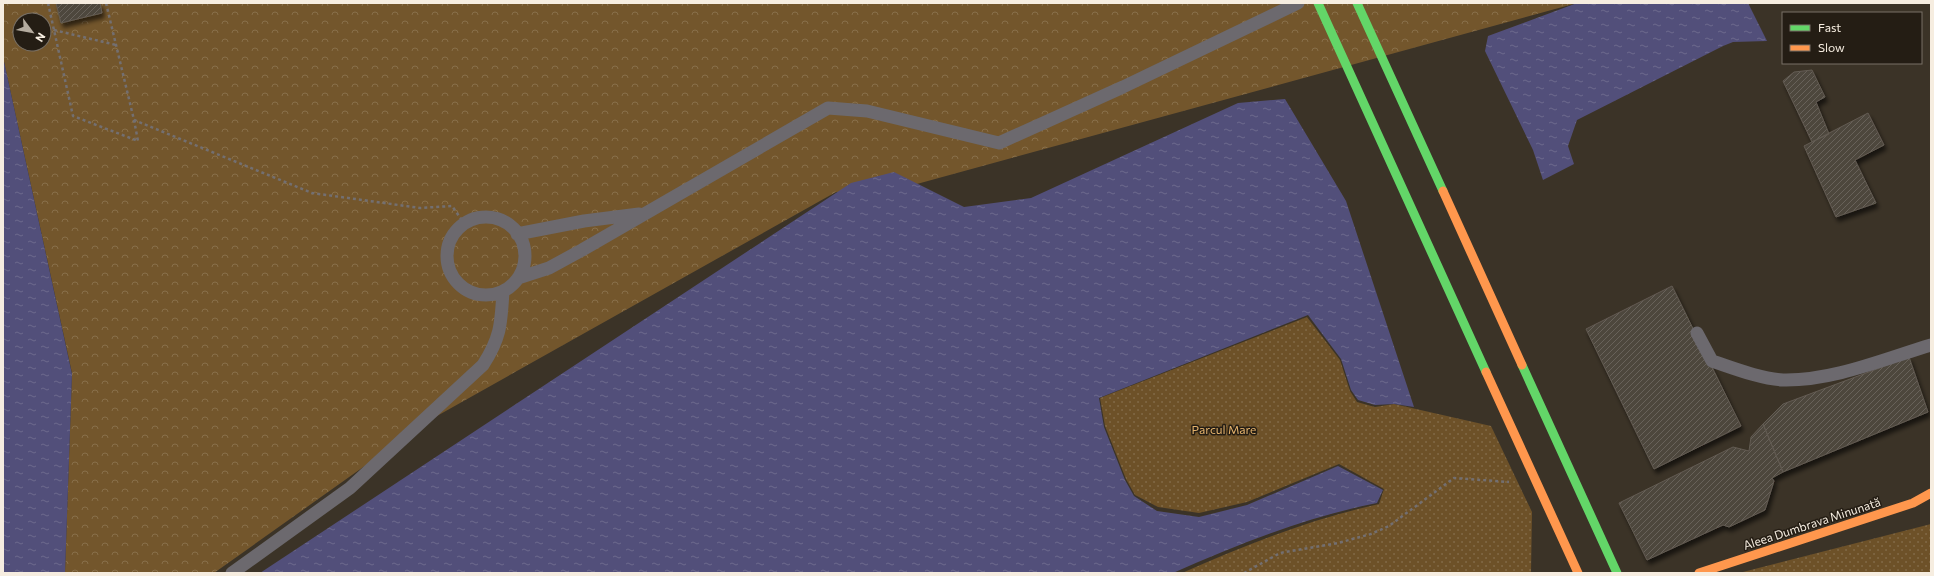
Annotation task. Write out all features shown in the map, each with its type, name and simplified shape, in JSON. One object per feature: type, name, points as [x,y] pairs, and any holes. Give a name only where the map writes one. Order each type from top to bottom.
[{"type":"main road","points":[[1318,3],[1578,573]]},
{"type":"main road","points":[[1357,3],[1617,573]]},
{"type":"main road","name":"Aleea Dumbrava Minunată","points":[[1698,573],[1913,503],[1931,493]]},
{"type":"lane","points":[[518,278],[549,268],[582,250],[828,108],[867,110],[999,143],[1123,87],[1298,3]]},
{"type":"lane","points":[[517,234],[584,221],[645,213]]},
{"type":"lane","points":[[484,217],[505,222],[517,234],[522,239],[525,256],[524,268],[511,286],[503,291],[491,295],[471,292],[454,279],[447,260],[451,239],[464,223],[484,217]]},
{"type":"lane","points":[[232,573],[350,488],[483,365],[495,346],[500,330],[503,291]]},
{"type":"lane","points":[[1698,333],[1712,361],[1747,372],[1782,380],[1830,375],[1931,345]]},
{"type":"path","points":[[48,3],[73,116],[138,142],[106,3]]},
{"type":"path","points":[[54,30],[116,45]]},
{"type":"path","points":[[134,120],[312,193],[420,208],[452,206],[464,223]]},
{"type":"path","points":[[1244,573],[1280,553],[1338,543],[1371,534],[1389,526],[1454,478],[1518,483],[1539,487]]},
{"type":"green space","points":[[3,3],[1577,3],[895,190],[836,192],[428,421],[214,573],[65,573],[72,373],[3,57]]},
{"type":"green space","name":"Parcul Mare","points":[[1307,317],[1340,360],[1350,391],[1357,402],[1375,407],[1394,404],[1491,426],[1532,512],[1531,573],[1182,573],[1303,525],[1379,504],[1384,489],[1339,464],[1247,502],[1199,513],[1158,507],[1135,495],[1126,479],[1105,426],[1100,398]]},
{"type":"green space","points":[[1931,524],[1931,573],[1739,573]]},
{"type":"water","points":[[1577,3],[1748,3],[1767,41],[1733,42],[1723,46],[1577,120],[1568,146],[1574,164],[1543,180],[1533,150],[1485,51],[1488,36]]},
{"type":"water","points":[[3,57],[72,374],[65,573],[3,573]]},
{"type":"water","points":[[1285,99],[1346,201],[1414,407],[1394,404],[1375,405],[1358,400],[1351,390],[1341,359],[1308,315],[1099,398],[1104,427],[1125,480],[1134,496],[1157,511],[1199,517],[1247,505],[1338,466],[1383,490],[1377,503],[1324,516],[1273,532],[1173,573],[260,573],[851,183],[894,172],[964,207],[1031,198],[1238,103]]},
{"type":"building","points":[[56,3],[100,3],[102,13],[61,23]]},
{"type":"building","points":[[1812,70],[1825,97],[1816,102],[1829,134],[1812,142],[1783,81],[1794,72]]},
{"type":"building","points":[[1868,113],[1884,145],[1855,160],[1876,203],[1836,217],[1804,146]]},
{"type":"building","points":[[1672,286],[1741,426],[1654,469],[1586,329]]},
{"type":"building","points":[[1909,357],[1928,412],[1783,472],[1763,424],[1783,404]]},
{"type":"building","points":[[1763,424],[1783,472],[1772,478],[1774,481],[1765,510],[1729,527],[1723,525],[1647,560],[1619,503],[1733,447],[1749,451],[1751,437]]},
{"type":"traffic: fast","points":[[1318,3],[1486,372]]},
{"type":"traffic: fast","points":[[1357,3],[1443,191]]},
{"type":"traffic: fast","points":[[1522,365],[1617,573]]},
{"type":"traffic: slow","points":[[1443,191],[1522,365]]},
{"type":"traffic: slow","points":[[1486,372],[1578,573]]},
{"type":"traffic: slow","points":[[1699,573],[1913,503],[1931,493]]}]
